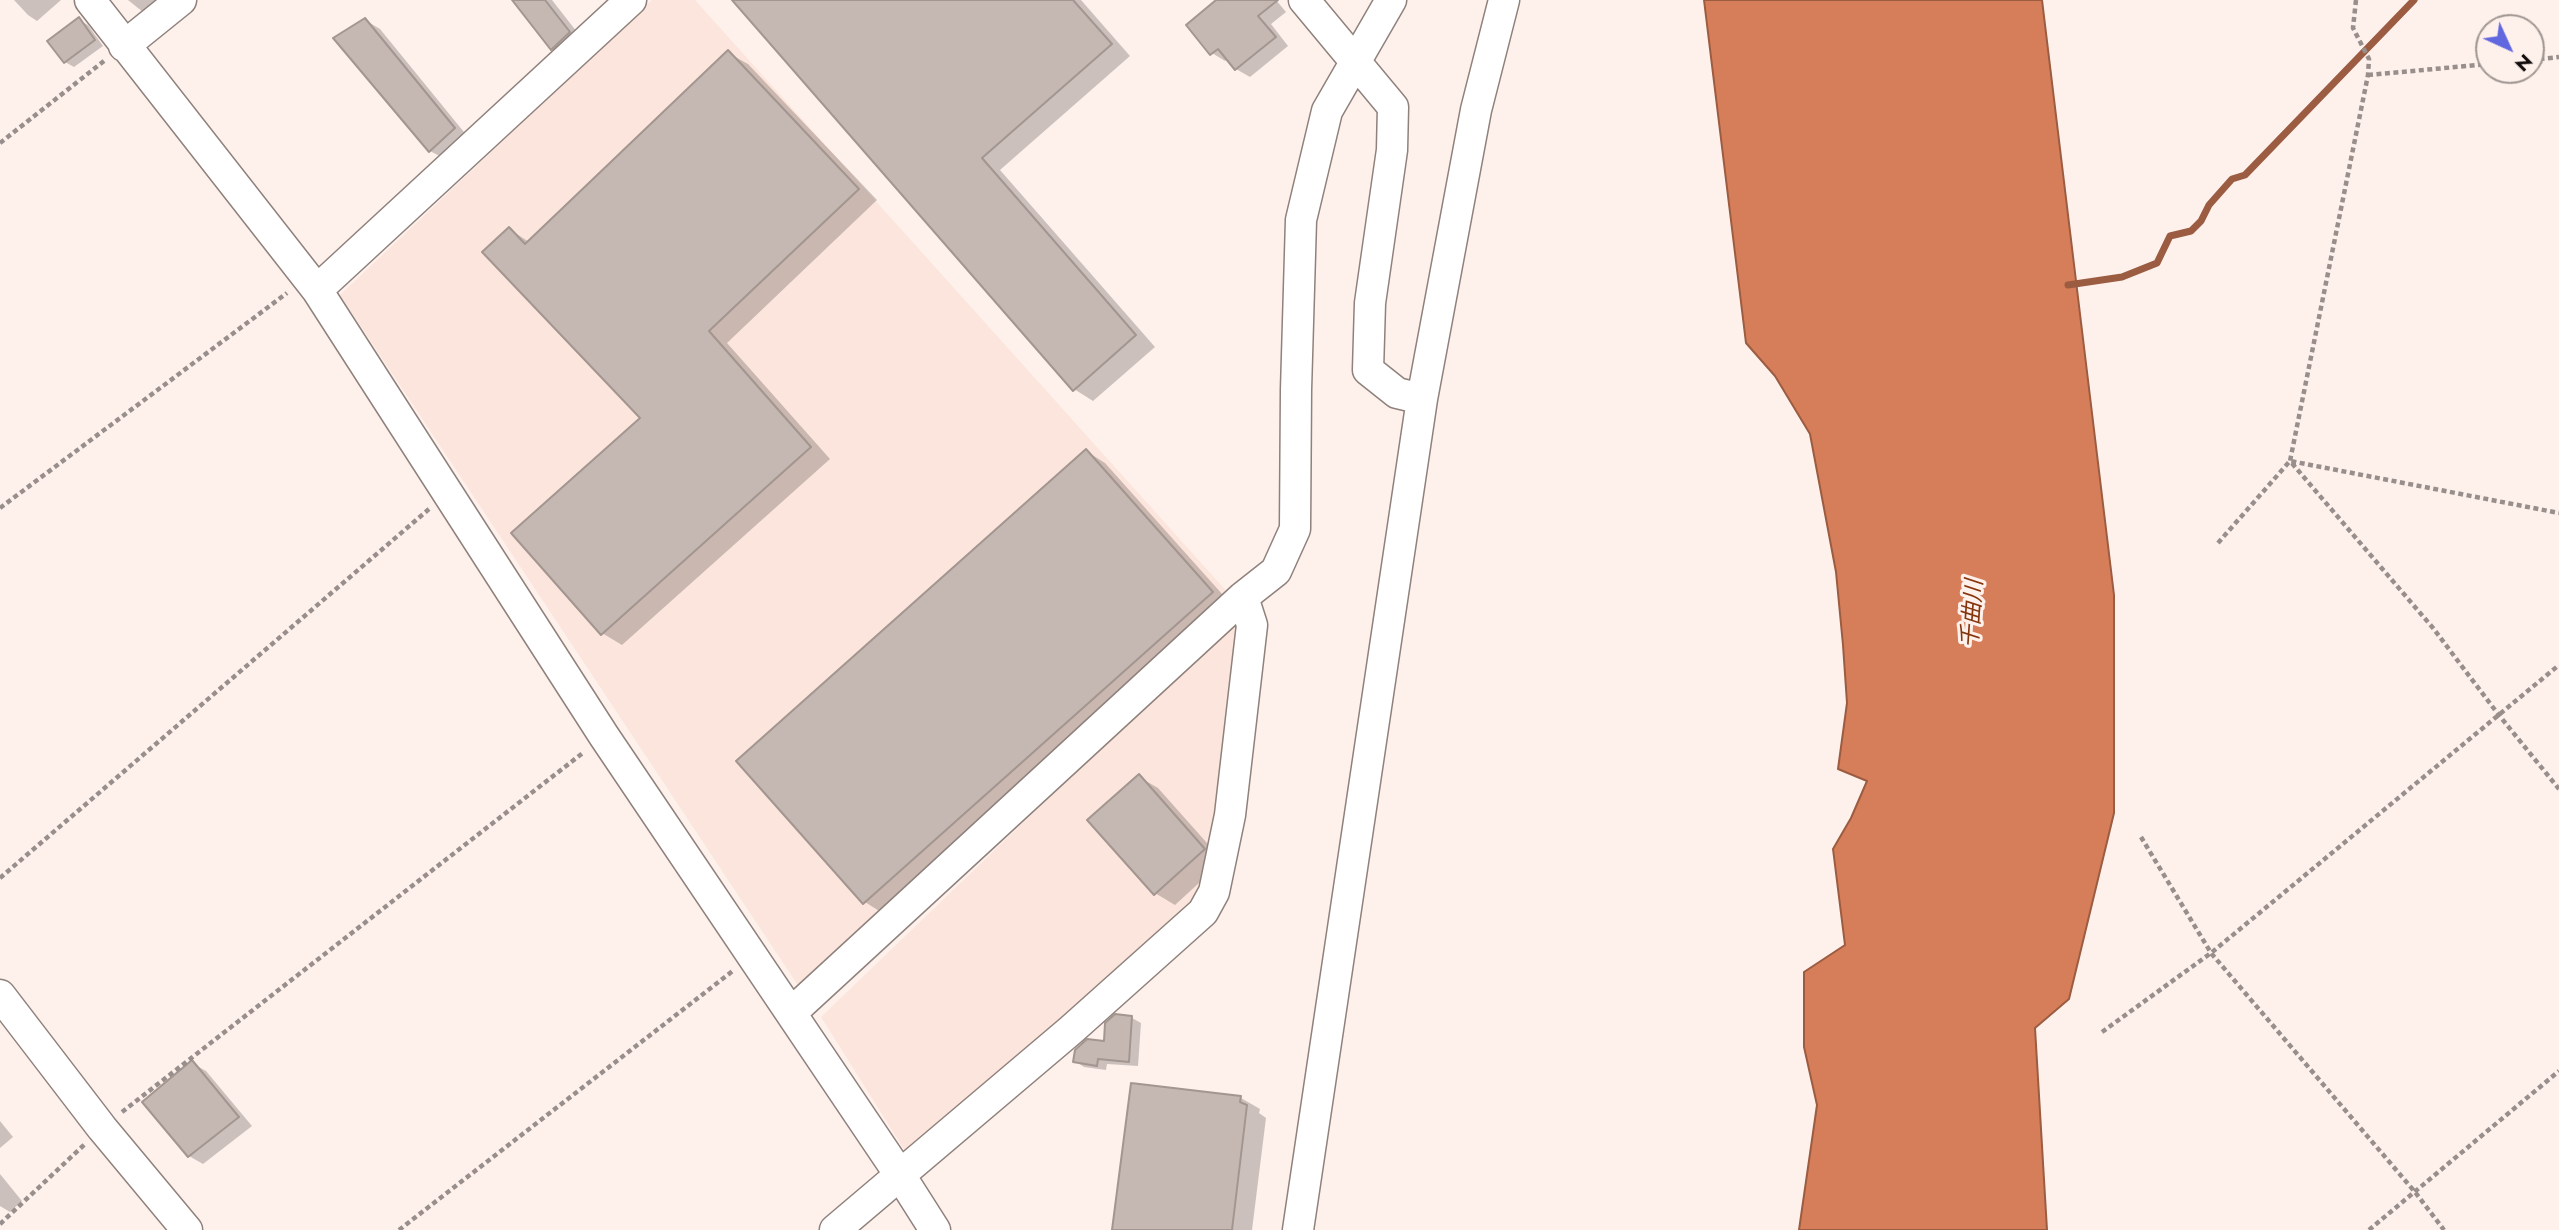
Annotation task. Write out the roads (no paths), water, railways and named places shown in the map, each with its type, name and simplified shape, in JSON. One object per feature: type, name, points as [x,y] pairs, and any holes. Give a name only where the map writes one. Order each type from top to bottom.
[{"type":"street","points":[[90,0],[317,290],[604,736],[935,1230]]},
{"type":"street","points":[[124,46],[181,0]]},
{"type":"street","points":[[317,290],[631,0]]},
{"type":"street","points":[[1304,0],[1393,107],[1392,150],[1370,303],[1368,370],[1397,393],[1422,399]]},
{"type":"street","points":[[791,1013],[1243,597],[1276,571],[1295,529],[1301,220],[1327,111],[1391,0]]},
{"type":"street","points":[[1298,1230],[1422,399],[1476,110],[1504,0]]},
{"type":"street","points":[[835,1230],[1136,973],[1203,912],[1214,892],[1230,815],[1252,625],[1243,597]]},
{"type":"street","points":[[0,995],[102,1128],[187,1230]]},
{"type":"water","name":"千曲川","points":[[1704,0],[2042,0],[2114,595],[2114,813],[2069,999],[2035,1028],[2047,1230],[1799,1230],[1817,1105],[1804,1047],[1804,972],[1845,945],[1833,849],[1851,818],[1867,781],[1838,769],[1847,703],[1843,645],[1836,572],[1810,434],[1775,376],[1746,343]]},
{"type":"waterway","points":[[2068,285],[2122,277],[2157,263],[2170,236],[2191,231],[2232,179],[2245,175],[2414,0]]}]
